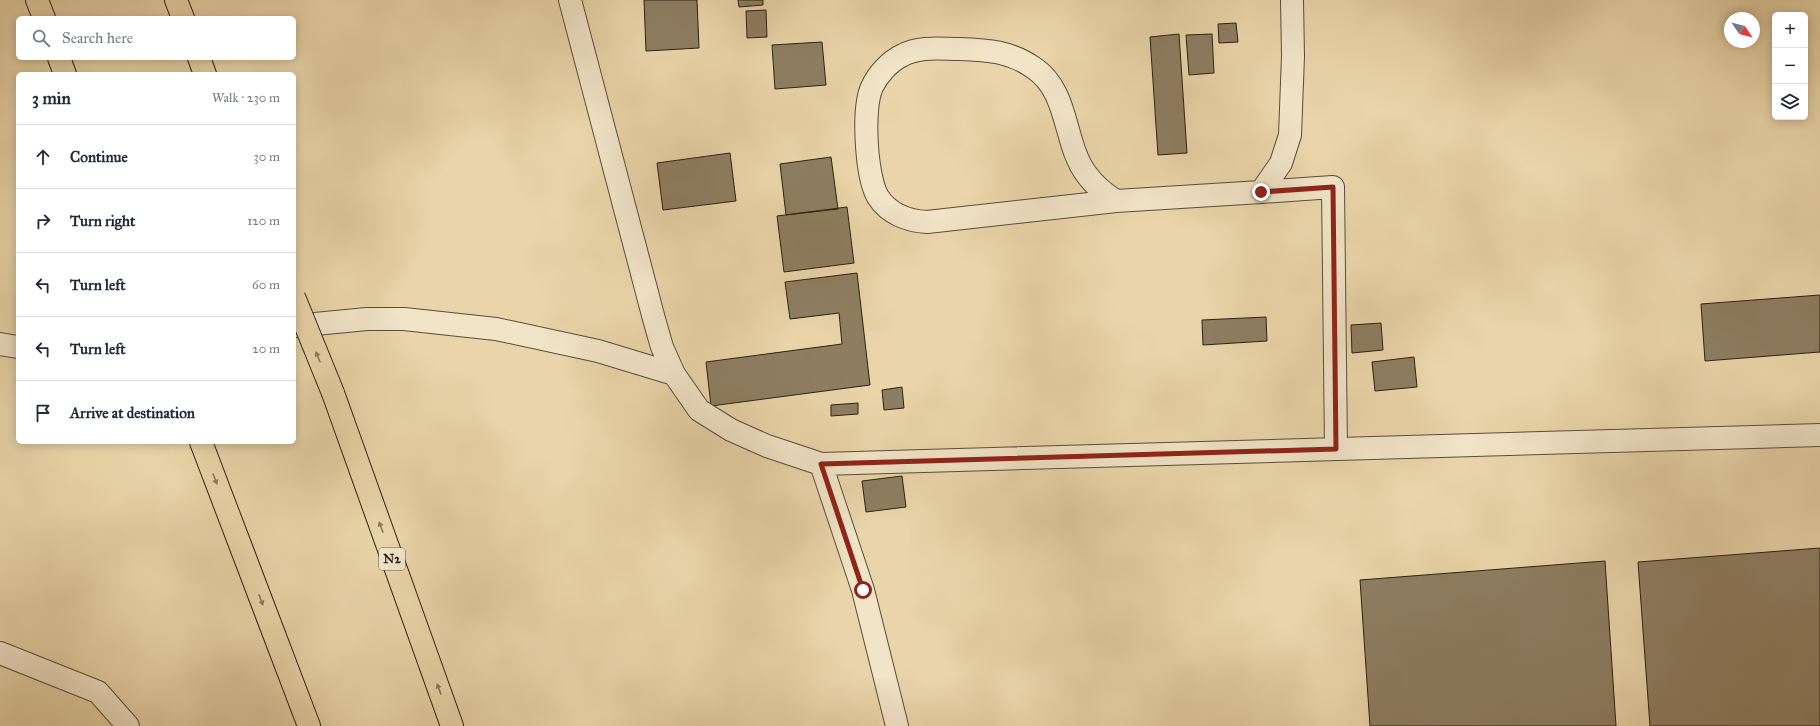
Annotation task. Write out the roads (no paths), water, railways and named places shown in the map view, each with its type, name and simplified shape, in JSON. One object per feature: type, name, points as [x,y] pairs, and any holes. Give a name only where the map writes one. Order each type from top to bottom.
[{"type":"highway","points":[[37,0],[43,16]]},
{"type":"highway","points":[[176,0],[182,16]]},
{"type":"highway","points":[[60,60],[64,72]]},
{"type":"highway","points":[[200,60],[204,72]]},
{"type":"highway","name":"N2","points":[[296,301],[333,393],[452,726]]},
{"type":"highway","points":[[202,444],[309,726]]},
{"type":"street","points":[[570,0],[662,347],[674,374],[699,410],[731,430],[767,446],[821,464],[1820,435]]},
{"type":"street","points":[[1261,192],[1281,163],[1290,135],[1293,56],[1292,0]]},
{"type":"street","points":[[1116,201],[1100,190],[1086,175],[1073,148],[1057,96],[1046,78],[1035,68],[1019,59],[994,50],[919,50],[903,54],[891,62],[872,88],[866,104],[870,179],[878,198],[905,219],[927,222],[1116,201],[1333,187],[1336,449]]},
{"type":"street","points":[[296,326],[367,319],[404,319],[488,328],[598,350],[674,374]]},
{"type":"street","points":[[0,344],[16,347]]},
{"type":"street","points":[[821,464],[863,590],[897,726]]},
{"type":"street","points":[[0,653],[98,692],[128,726]]}]
